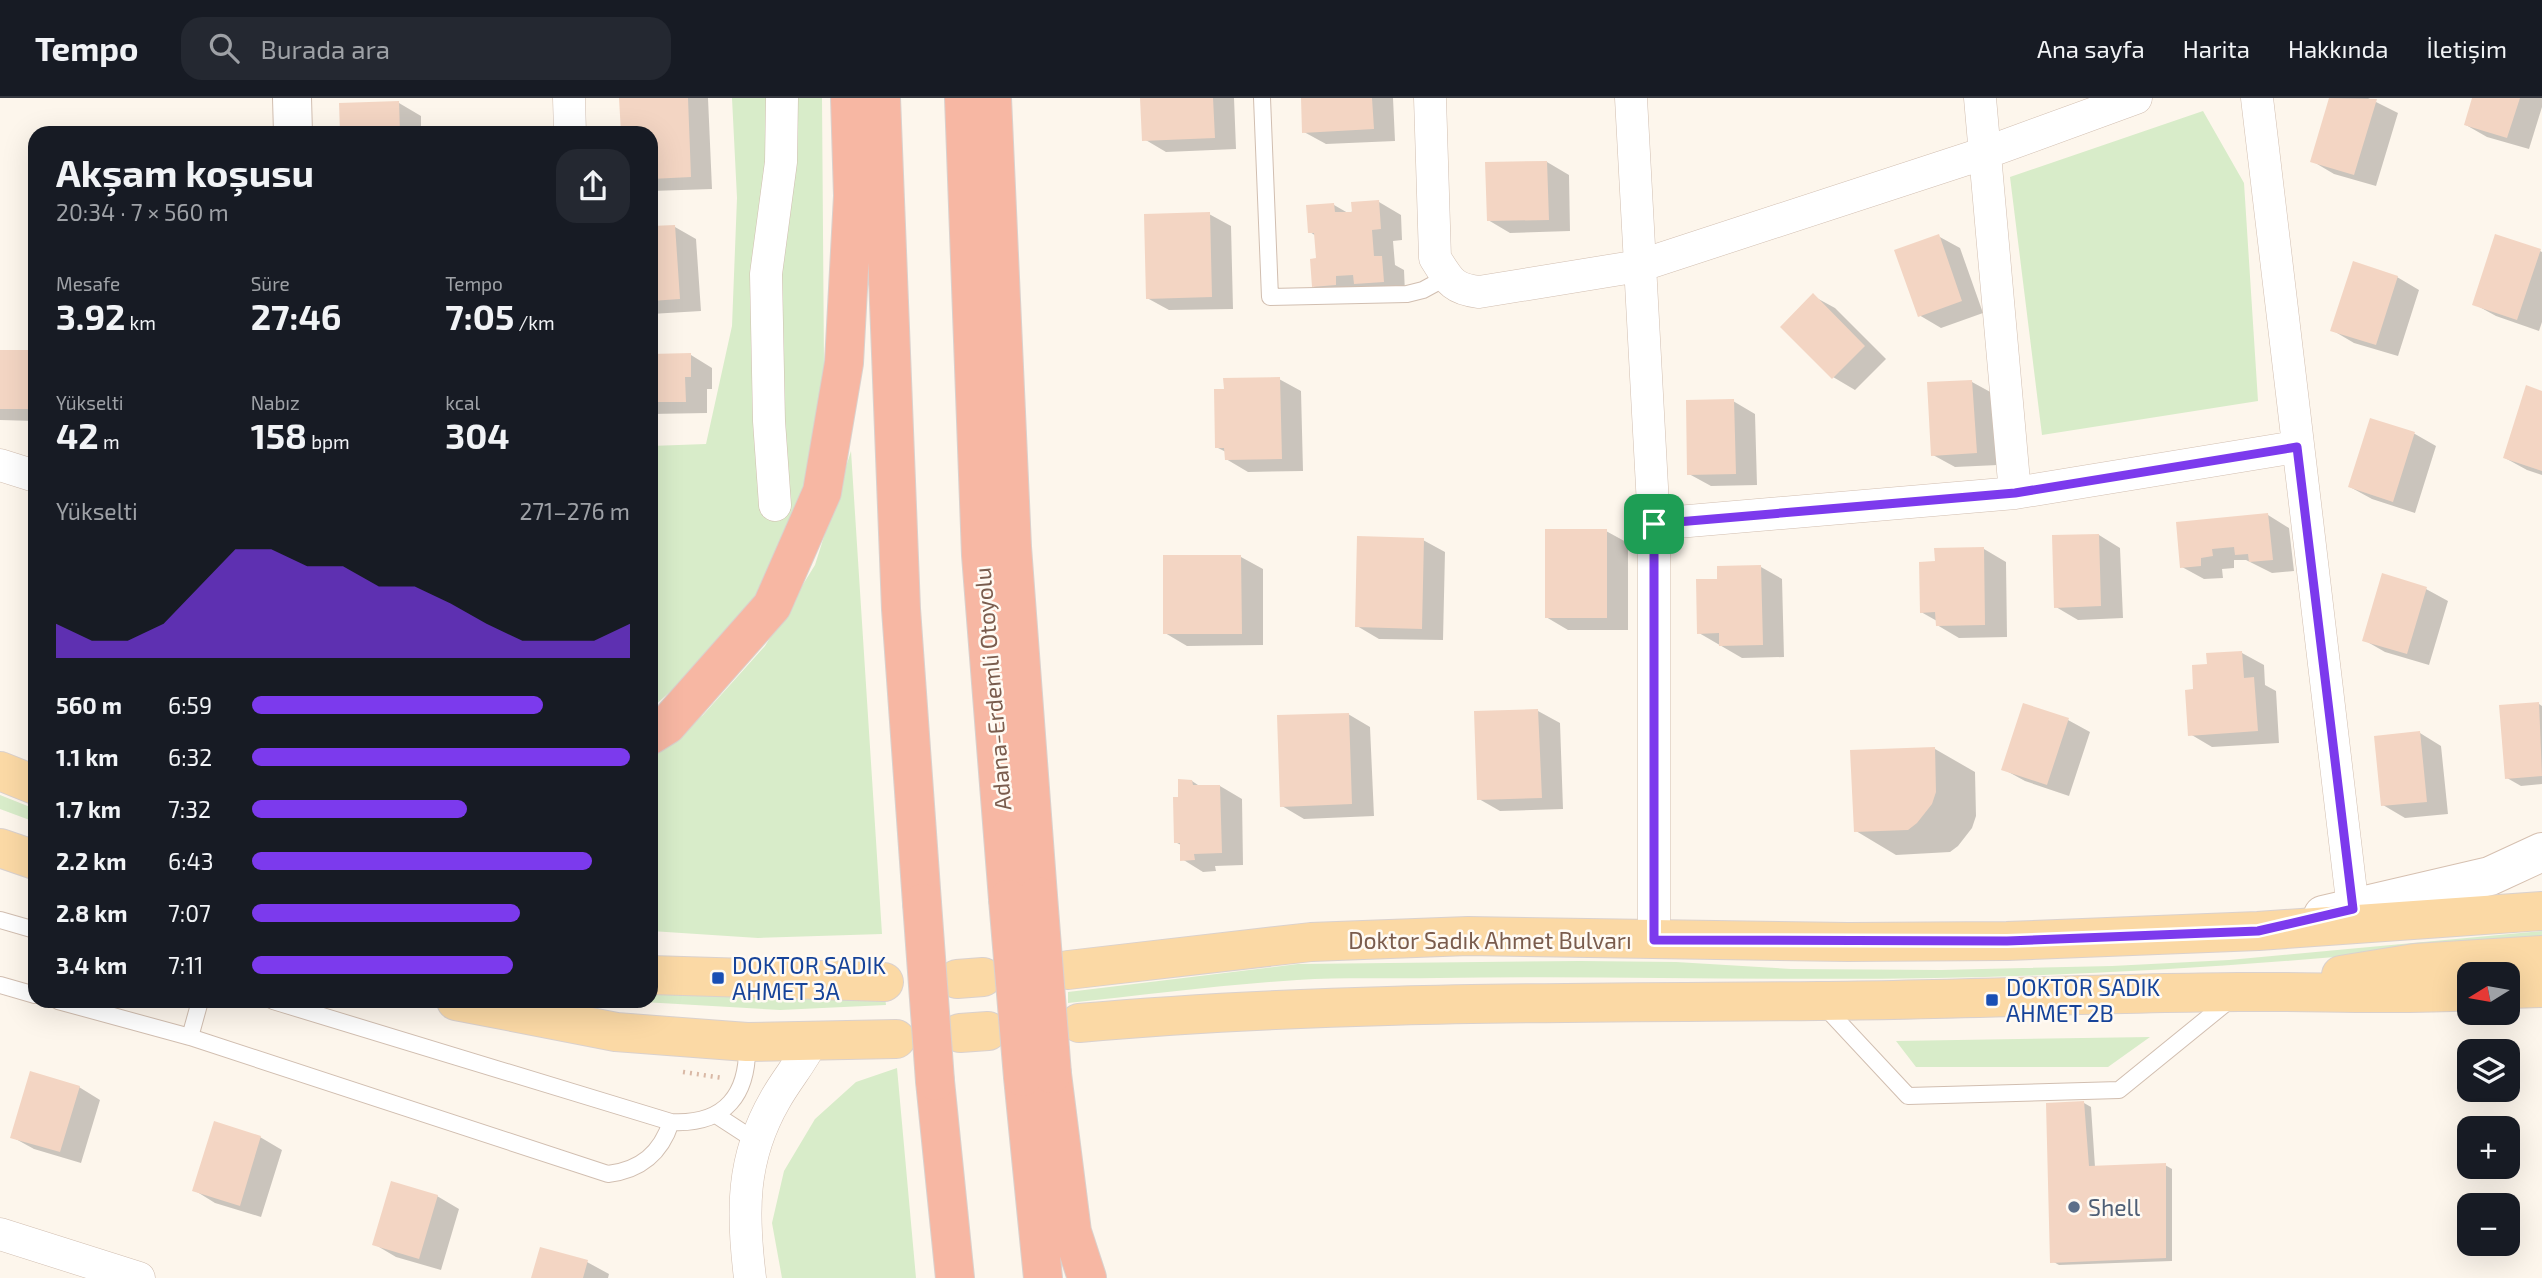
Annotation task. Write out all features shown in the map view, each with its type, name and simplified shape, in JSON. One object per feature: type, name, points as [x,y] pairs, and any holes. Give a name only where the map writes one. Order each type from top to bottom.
[{"type":"highway","points":[[658,730],[667,724],[772,606],[822,492],[844,363],[853,196],[850,98]]},
{"type":"highway","points":[[881,98],[901,609],[935,1081],[955,1278]]},
{"type":"highway","name":"Adana-Erdemli Otoyolu","points":[[964,98],[981,555],[1023,898],[1038,1076],[1043,1278]]},
{"type":"highway","points":[[992,98],[1012,547],[1023,898]]},
{"type":"highway","points":[[1038,1076],[1072,1232],[1087,1278]]},
{"type":"main road","points":[[292,98],[293,126]]},
{"type":"main road","points":[[0,771],[28,782]]},
{"type":"main road","points":[[0,848],[28,858]]},
{"type":"main road","points":[[2258,931],[2490,876],[2542,852]]},
{"type":"main road","name":"Doktor Sadık Ahmet Bulvarı","points":[[1068,970],[1311,942],[1468,936],[1654,940],[2007,941],[2258,931],[2542,911]]},
{"type":"main road","points":[[2239,992],[2415,963],[2542,955]]},
{"type":"main road","points":[[658,975],[884,982]]},
{"type":"main road","points":[[2520,989],[2542,988]]},
{"type":"main road","points":[[1079,1023],[1301,1010],[1539,1002],[1992,1000],[2239,992],[2419,994],[2457,992]]},
{"type":"main road","points":[[492,1008],[616,1032],[747,1042],[896,1039]]},
{"type":"street","points":[[569,98],[570,126]]},
{"type":"street","points":[[775,505],[769,421],[766,274],[781,162],[782,98]]},
{"type":"street","points":[[1430,98],[1435,258],[1447,277],[1461,290],[1479,292],[1639,266],[1985,153],[2136,98]]},
{"type":"street","points":[[1631,98],[1654,524],[1654,940]]},
{"type":"street","points":[[1980,98],[2015,493]]},
{"type":"street","points":[[2257,98],[2353,909]]},
{"type":"street","points":[[1654,524],[2015,493],[2297,447]]},
{"type":"street","points":[[0,465],[28,475]]},
{"type":"street","points":[[750,1278],[744,1214],[749,1165],[756,1141],[776,1098],[812,1041]]},
{"type":"street","points":[[0,1234],[139,1278]]},
{"type":"lane","points":[[1262,98],[1270,297],[1407,294],[1423,290],[1447,277]]},
{"type":"lane","points":[[0,920],[28,928]]},
{"type":"lane","points":[[0,985],[28,993]]},
{"type":"lane","points":[[1820,1001],[1909,1096],[2119,1090],[2239,992]]},
{"type":"lane","points":[[84,1008],[190,1037],[608,1174],[638,1167],[650,1158],[667,1135],[671,1122]]},
{"type":"lane","points":[[190,1037],[198,1008]]},
{"type":"lane","points":[[296,1008],[671,1122],[687,1123],[716,1115],[737,1094],[747,1069],[747,1042]]},
{"type":"lane","points":[[716,1115],[756,1141]]},
{"type":"green space","points":[[732,98],[822,98],[824,366],[799,514],[766,587],[708,657],[658,703],[658,446],[706,444],[732,326],[737,198]]},
{"type":"green space","points":[[2203,111],[2244,183],[2258,401],[2042,435],[2010,177]]},
{"type":"green space","points":[[851,451],[882,934],[758,938],[658,931],[658,752],[703,715],[765,646],[815,565]]},
{"type":"green space","points":[[0,795],[28,806],[28,819],[0,809]]},
{"type":"green space","points":[[2542,931],[2542,938],[2315,959],[2087,973],[1873,979],[1562,977],[1297,980],[1068,1003],[1068,992],[1298,964],[1580,961],[1676,962],[1791,969],[1941,970],[2112,966],[2229,960]]},
{"type":"green space","points":[[658,987],[884,988],[886,1005],[780,1010],[658,1003]]},
{"type":"green space","points":[[2150,1037],[2108,1067],[1916,1067],[1896,1041]]},
{"type":"green space","points":[[897,1068],[916,1278],[782,1278],[772,1223],[784,1171],[815,1119],[856,1082]]},
{"type":"building","points":[[619,98],[688,98],[691,177],[658,179],[658,126],[621,126]]},
{"type":"building","points":[[1140,98],[1213,98],[1215,138],[1142,141]]},
{"type":"building","points":[[1301,98],[1372,98],[1374,129],[1302,133]]},
{"type":"building","points":[[2329,98],[2377,99],[2354,175],[2310,162]]},
{"type":"building","points":[[2472,98],[2520,98],[2507,138],[2464,125]]},
{"type":"building","points":[[399,101],[400,126],[340,126],[339,103]]},
{"type":"building","points":[[1547,161],[1549,220],[1487,221],[1485,162]]},
{"type":"building","points":[[1379,200],[1381,229],[1372,230],[1374,256],[1382,256],[1384,282],[1354,284],[1353,275],[1336,276],[1336,285],[1312,287],[1310,259],[1316,258],[1314,233],[1308,233],[1306,205],[1334,203],[1335,212],[1352,212],[1351,202]]},
{"type":"building","points":[[1210,212],[1212,297],[1146,299],[1144,214]]},
{"type":"building","points":[[675,225],[680,299],[658,301],[658,226]]},
{"type":"building","points":[[1939,234],[1962,301],[1918,317],[1894,250]]},
{"type":"building","points":[[2495,234],[2541,249],[2517,320],[2472,305]]},
{"type":"building","points":[[2353,261],[2398,276],[2376,345],[2330,331]]},
{"type":"building","points":[[1813,293],[1865,346],[1832,379],[1780,327]]},
{"type":"building","points":[[0,350],[28,350],[28,409],[0,409]]},
{"type":"building","points":[[691,353],[691,377],[685,377],[686,402],[658,402],[658,354]]},
{"type":"building","points":[[1280,377],[1282,459],[1225,460],[1224,448],[1215,448],[1214,389],[1224,389],[1223,378]]},
{"type":"building","points":[[1972,380],[1977,453],[1931,456],[1927,382]]},
{"type":"building","points":[[2526,385],[2542,391],[2542,471],[2503,458]]},
{"type":"building","points":[[1734,399],[1736,474],[1687,475],[1686,400]]},
{"type":"building","points":[[2370,418],[2415,432],[2393,502],[2348,487]]},
{"type":"building","points":[[2268,513],[2273,560],[2249,562],[2248,554],[2235,555],[2234,547],[2212,549],[2213,556],[2201,558],[2201,566],[2180,568],[2176,522]]},
{"type":"building","points":[[1545,529],[1607,529],[1607,618],[1545,618]]},
{"type":"building","points":[[2099,534],[2101,606],[2054,608],[2052,535]]},
{"type":"building","points":[[1357,536],[1424,538],[1422,629],[1355,627]]},
{"type":"building","points":[[1984,547],[1985,625],[1936,626],[1935,612],[1920,613],[1919,562],[1935,561],[1934,548]]},
{"type":"building","points":[[1163,555],[1241,555],[1242,634],[1163,634]]},
{"type":"building","points":[[1761,565],[1763,645],[1719,646],[1719,633],[1697,634],[1696,579],[1717,579],[1717,566]]},
{"type":"building","points":[[2382,573],[2427,587],[2407,654],[2362,641]]},
{"type":"building","points":[[2242,651],[2244,678],[2254,677],[2258,731],[2188,736],[2185,690],[2193,689],[2192,665],[2207,664],[2206,653]]},
{"type":"building","points":[[2539,702],[2542,776],[2505,779],[2499,705]]},
{"type":"building","points":[[2023,703],[2069,718],[2047,785],[2001,770]]},
{"type":"building","points":[[1538,709],[1542,798],[1477,800],[1474,711]]},
{"type":"building","points":[[1349,713],[1352,804],[1280,807],[1277,715]]},
{"type":"building","points":[[2420,731],[2427,802],[2381,806],[2374,736]]},
{"type":"building","points":[[1935,747],[1936,792],[1932,804],[1917,823],[1908,830],[1854,832],[1850,750]]},
{"type":"building","points":[[1178,779],[1192,780],[1193,785],[1220,785],[1222,853],[1194,854],[1195,860],[1180,861],[1180,843],[1174,843],[1173,797],[1178,797]]},
{"type":"building","points":[[30,1071],[80,1086],[60,1152],[10,1138]]},
{"type":"building","points":[[2084,1101],[2089,1166],[2166,1163],[2166,1258],[2050,1263],[2046,1103]]},
{"type":"building","points":[[214,1121],[261,1136],[240,1206],[192,1191]]},
{"type":"building","points":[[391,1181],[438,1195],[419,1259],[372,1245]]},
{"type":"building","points":[[540,1247],[588,1260],[583,1278],[531,1278]]},
{"type":"place","name":"DOKTOR SADIK AHMET 3A","points":[[718,978]]},
{"type":"place","name":"DOKTOR SADIK AHMET 2B","points":[[1992,1000]]},
{"type":"place","name":"Shell","points":[[2074,1207]]},
{"type":"route","points":[[2297,447],[2353,909],[2258,931],[2007,941],[1654,940],[1654,524],[2015,493],[2297,447]]}]
